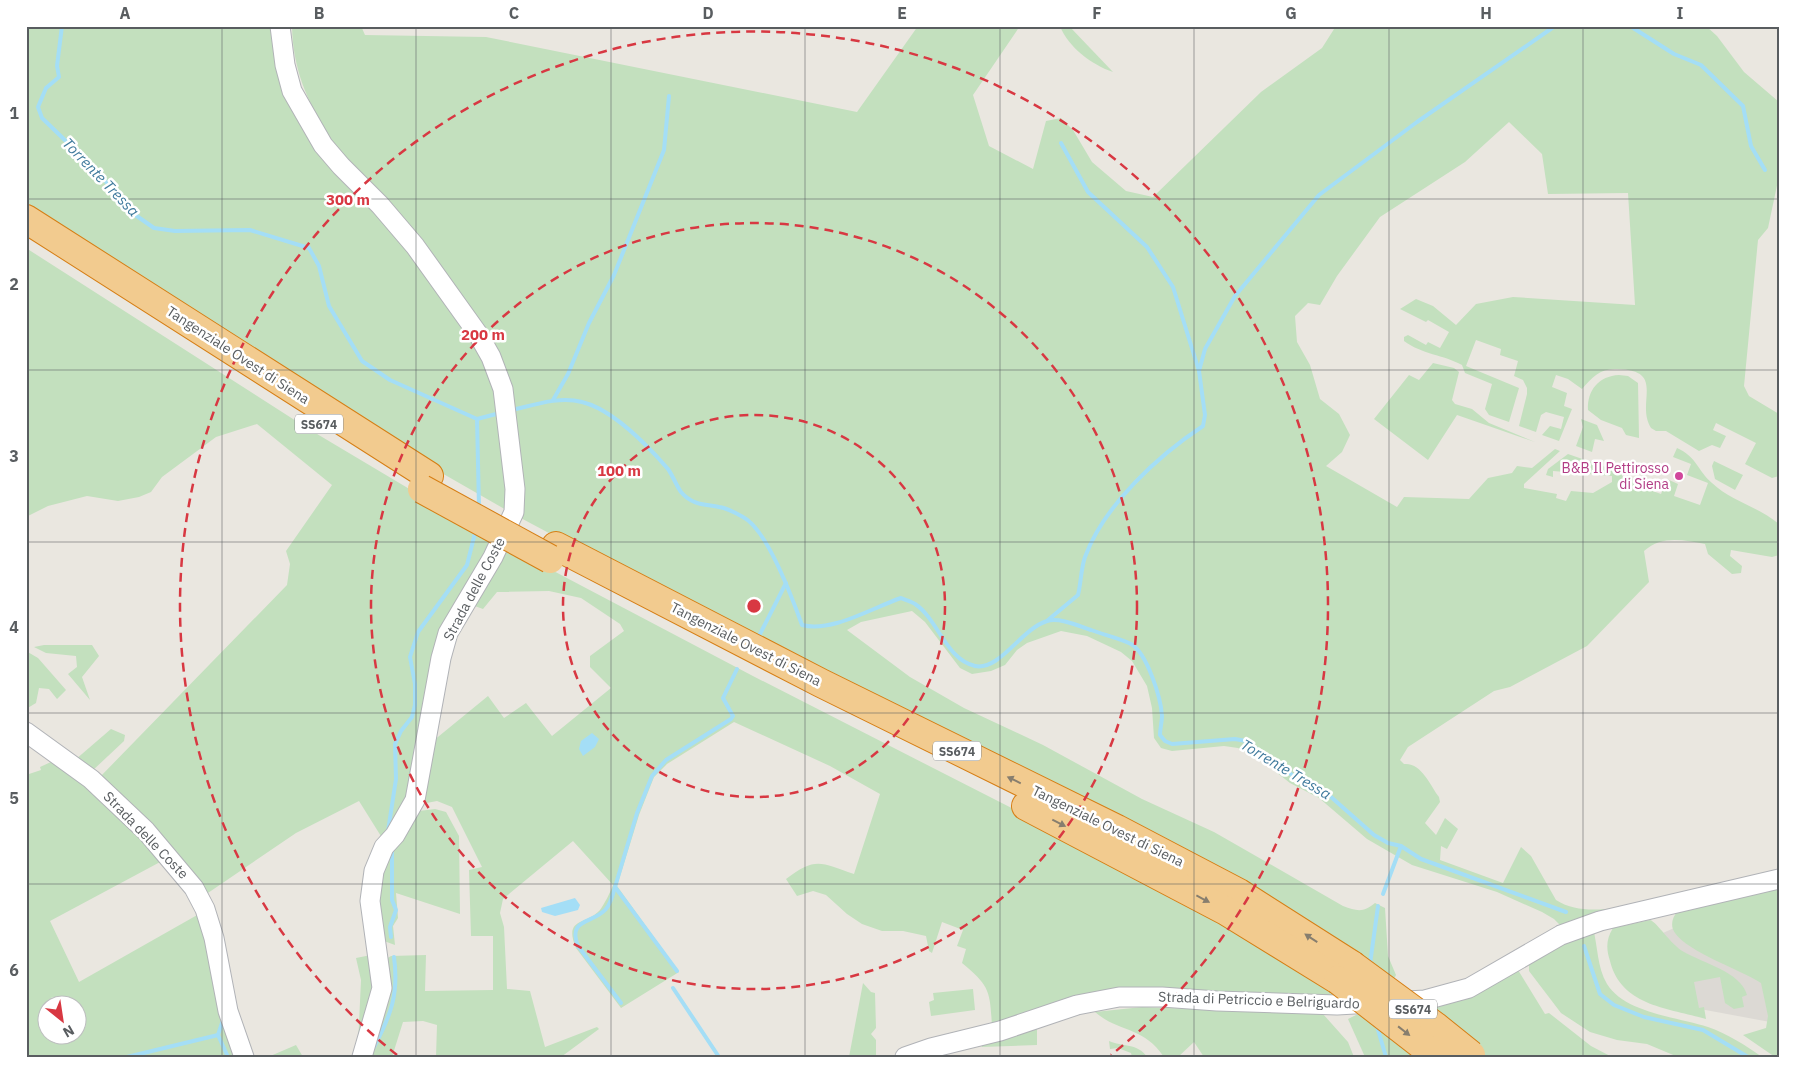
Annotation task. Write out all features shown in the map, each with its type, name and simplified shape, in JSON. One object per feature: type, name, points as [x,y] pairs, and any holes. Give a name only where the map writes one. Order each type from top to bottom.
[{"type":"highway","name":"Tangenziale Ovest di Siena","points":[[26,219],[220,353]]},
{"type":"highway","name":"Tangenziale Ovest di Siena","points":[[26,236],[553,552],[802,692],[1126,857],[1345,972],[1429,1021],[1472,1056]]},
{"type":"highway","name":"Tangenziale Ovest di Siena","points":[[1345,972],[1437,1057]]},
{"type":"street","name":"Strada delle Coste","points":[[280,26],[285,65],[292,92],[314,130],[341,166],[380,204],[426,262],[478,334],[491,357],[503,389],[515,489],[514,512],[494,557],[448,633],[440,658],[415,800],[395,835],[384,847],[374,872],[370,901],[382,988],[362,1057]]},
{"type":"street","name":"Strada delle Coste","points":[[26,732],[91,779],[146,831],[194,888],[205,909],[214,938],[228,1011],[244,1057]]},
{"type":"street","name":"Strada di Petriccio e Belriguardo","points":[[905,1057],[931,1048],[1000,1031],[1077,1005],[1119,997],[1352,1004],[1386,1004],[1425,1000],[1469,988],[1561,935],[1600,921],[1779,879]]},
{"type":"shaded area","points":[[1681,925],[1779,960],[1770,1022],[1641,998],[1647,940]]},
{"type":"green space","points":[[26,26],[276,26],[285,81],[475,336],[495,379],[508,511],[433,468],[26,209]]},
{"type":"green space","points":[[292,26],[361,26],[365,35],[486,37],[857,112],[918,26],[1020,26],[973,95],[989,146],[1033,169],[1046,121],[1061,118],[1073,130],[1092,162],[1126,191],[1153,197],[1261,92],[1322,48],[1336,26],[1706,26],[1717,36],[1744,72],[1779,102],[1779,176],[1768,228],[1758,240],[1744,386],[1749,396],[1779,414],[1779,476],[1772,478],[1745,464],[1756,443],[1716,423],[1713,430],[1726,436],[1720,448],[1712,445],[1699,451],[1666,431],[1656,431],[1651,428],[1647,418],[1646,382],[1641,375],[1632,371],[1606,370],[1593,377],[1582,389],[1568,379],[1556,375],[1552,387],[1567,393],[1564,406],[1572,409],[1559,441],[1542,435],[1550,426],[1561,429],[1564,417],[1546,412],[1541,415],[1536,432],[1519,426],[1527,388],[1523,380],[1514,376],[1518,361],[1500,355],[1501,349],[1476,340],[1466,366],[1519,388],[1509,422],[1489,415],[1485,409],[1492,384],[1465,373],[1462,365],[1418,349],[1404,341],[1404,337],[1408,335],[1426,345],[1428,342],[1440,348],[1449,332],[1428,320],[1426,322],[1400,309],[1416,299],[1433,306],[1456,325],[1476,304],[1513,297],[1635,305],[1628,193],[1548,194],[1542,154],[1509,122],[1465,162],[1380,217],[1337,276],[1320,305],[1308,303],[1295,316],[1297,342],[1310,365],[1320,399],[1339,414],[1350,435],[1342,452],[1326,466],[1397,507],[1404,497],[1469,499],[1488,478],[1512,473],[1517,466],[1532,468],[1555,449],[1560,451],[1524,484],[1524,488],[1557,494],[1556,498],[1566,501],[1571,491],[1593,493],[1612,482],[1612,476],[1553,471],[1553,477],[1546,475],[1548,469],[1568,454],[1620,472],[1623,477],[1651,482],[1647,489],[1661,494],[1667,479],[1678,484],[1674,496],[1700,505],[1708,483],[1687,475],[1691,464],[1673,457],[1677,448],[1689,455],[1707,478],[1720,489],[1779,524],[1779,555],[1772,557],[1731,550],[1730,556],[1742,566],[1741,573],[1732,574],[1708,554],[1705,544],[1673,540],[1651,546],[1644,551],[1649,582],[1587,646],[1510,687],[1494,691],[1408,747],[1400,760],[1404,764],[1410,764],[1420,770],[1439,797],[1440,802],[1425,823],[1436,835],[1445,818],[1458,829],[1447,849],[1441,846],[1440,860],[1503,883],[1521,847],[1531,856],[1556,900],[1571,907],[1593,910],[1617,908],[1564,929],[1554,919],[1542,912],[1497,892],[1412,865],[1367,839],[1319,798],[1290,783],[1262,761],[1238,748],[1224,746],[1172,751],[1161,748],[1154,738],[1152,708],[1147,686],[1132,661],[1121,652],[1087,636],[1061,631],[1027,643],[1017,650],[1005,665],[991,671],[972,674],[960,668],[925,622],[912,611],[861,622],[847,630],[910,677],[964,708],[1043,745],[1142,799],[1214,832],[1343,906],[1363,910],[1375,903],[1385,908],[1388,956],[1396,975],[1392,983],[517,516],[510,388],[329,137],[314,110],[298,71]]},
{"type":"green space","points":[[1060,26],[1069,26],[1113,72],[1089,60],[1075,48]]},
{"type":"green space","points":[[26,248],[307,428],[495,540],[442,631],[413,785],[384,841],[359,801],[296,833],[205,895],[99,778],[287,585],[290,564],[286,551],[332,485],[257,424],[216,437],[162,477],[151,492],[139,497],[118,501],[87,496],[48,506],[26,517]]},
{"type":"green space","points":[[1433,363],[1454,368],[1459,372],[1452,400],[1455,404],[1472,409],[1489,423],[1535,442],[1457,415],[1428,460],[1374,419],[1409,375],[1419,380]]},
{"type":"green space","points":[[1619,375],[1628,376],[1638,383],[1639,438],[1626,435],[1622,428],[1601,420],[1588,410],[1590,396],[1596,385],[1606,378]]},
{"type":"green space","points":[[1581,419],[1597,425],[1604,441],[1595,439],[1592,452],[1576,446],[1583,427]]},
{"type":"green space","points":[[1714,461],[1743,475],[1735,490],[1715,479],[1712,466]]},
{"type":"green space","points":[[506,546],[751,675],[1172,890],[1348,997],[1132,988],[992,1027],[987,990],[978,978],[962,963],[966,949],[957,946],[963,930],[942,922],[932,953],[929,951],[926,936],[903,931],[882,931],[862,924],[847,914],[826,895],[813,891],[797,896],[786,879],[812,864],[826,865],[854,874],[880,794],[830,766],[734,722],[667,764],[654,777],[639,815],[617,886],[679,972],[621,1008],[576,948],[573,938],[572,931],[574,926],[595,915],[600,910],[613,885],[573,841],[503,899],[500,913],[504,927],[507,989],[530,991],[545,1047],[597,1027],[599,1029],[561,1057],[436,1057],[437,1025],[423,1021],[403,1022],[392,1057],[370,1057],[380,1030],[388,991],[386,959],[391,956],[426,955],[425,991],[493,990],[493,936],[471,936],[469,870],[482,867],[452,807],[437,801],[416,805],[433,741],[488,696],[504,718],[526,703],[552,736],[611,688],[590,667],[590,656],[624,631],[620,624],[581,598],[549,591],[497,592],[483,609],[472,605]]},
{"type":"green space","points":[[44,645],[92,645],[99,656],[82,677],[90,700],[68,674],[77,667],[76,656],[46,653],[34,647]]},
{"type":"green space","points":[[26,651],[38,658],[66,690],[57,699],[49,689],[39,688],[36,703],[26,709]]},
{"type":"green space","points":[[111,729],[125,735],[124,741],[91,772],[75,760]]},
{"type":"green space","points":[[51,762],[99,796],[162,861],[50,921],[79,982],[199,914],[238,1057],[26,1057],[26,775],[41,770],[40,767]]},
{"type":"green space","points":[[435,809],[446,812],[459,836],[460,914],[396,893],[398,918],[393,926],[395,945],[384,941],[377,911],[382,866],[419,811]]},
{"type":"green space","points":[[1779,885],[1779,1057],[1775,1057],[1743,1035],[1766,1028],[1768,1016],[1761,983],[1691,947],[1675,933],[1672,925],[1677,912]]},
{"type":"green space","points":[[1650,920],[1679,949],[1720,969],[1737,980],[1747,995],[1742,997],[1744,1007],[1734,1009],[1725,1003],[1720,977],[1694,982],[1699,1008],[1704,1007],[1706,1019],[1648,1003],[1624,988],[1616,976],[1610,961],[1607,948],[1609,936],[1613,928]]},
{"type":"green space","points":[[1593,928],[1601,971],[1607,984],[1615,994],[1639,1008],[1715,1030],[1736,1040],[1762,1057],[1678,1057],[1647,1044],[1617,1040],[1590,1032],[1561,1013],[1529,971],[1529,964]]},
{"type":"green space","points":[[371,955],[375,992],[358,1045],[361,980],[356,958]]},
{"type":"green space","points":[[1518,970],[1545,1014],[1549,1013],[1591,1046],[1612,1057],[1482,1057],[1425,1007]]},
{"type":"green space","points":[[863,983],[871,992],[875,993],[876,1028],[871,1034],[876,1040],[876,1057],[849,1057]]},
{"type":"green space","points":[[973,989],[975,1010],[931,1016],[929,1002],[934,1000],[933,993]]},
{"type":"green space","points":[[1142,1007],[1323,1014],[1348,1042],[1354,1057],[1204,1057],[1194,1042],[1178,1057],[1164,1057],[1156,1047],[1139,1034],[1114,1024],[1095,1012]]},
{"type":"green space","points":[[1360,1013],[1424,1057],[1365,1057],[1348,1019]]},
{"type":"green space","points":[[1037,1029],[1037,1045],[982,1047],[981,1045]]},
{"type":"green space","points":[[1109,1041],[1139,1049],[1147,1057],[1132,1057],[1131,1053],[1118,1048],[1110,1049]]},
{"type":"green space","points":[[296,1045],[303,1057],[268,1057]]},
{"type":"water","points":[[592,733],[599,739],[595,747],[583,756],[579,749],[581,741]]},
{"type":"water","points":[[575,898],[580,905],[578,910],[555,916],[542,912],[541,908]]},
{"type":"waterway","name":"Torrente Tressa","points":[[62,26],[57,66],[59,77],[46,88],[38,107],[42,118],[98,172],[131,212],[154,228],[175,231],[250,230],[309,248],[319,266],[329,306],[362,361],[390,380],[477,419],[500,413]]},
{"type":"waterway","points":[[1048,620],[1078,595],[1085,557],[1105,519],[1119,500],[1151,466],[1203,426],[1205,415],[1199,371],[1205,349],[1235,296],[1319,195],[1417,122],[1555,26]]},
{"type":"waterway","points":[[1630,26],[1674,54],[1701,65],[1743,106],[1751,146],[1765,170]]},
{"type":"waterway","points":[[553,400],[568,374],[589,323],[614,275],[664,150],[669,96]]},
{"type":"waterway","points":[[1061,143],[1088,192],[1147,247],[1173,287],[1199,371]]},
{"type":"waterway","name":"Torrente Tressa","points":[[512,410],[547,402],[573,400],[593,406],[617,420],[629,429],[660,460],[685,496],[699,503],[728,510],[743,517],[752,524],[761,535],[778,566],[802,625],[813,627],[838,623],[901,598],[913,603],[923,611],[949,648],[965,662],[975,666],[984,666],[993,662],[1037,625],[1052,620],[1069,622],[1122,640],[1137,649],[1148,666],[1159,698],[1162,716],[1160,735],[1165,741],[1172,744],[1235,739],[1246,741],[1295,777],[1322,789],[1374,835],[1388,843],[1401,846],[1421,859],[1566,912]]},
{"type":"waterway","points":[[477,419],[479,507]]},
{"type":"waterway","points":[[388,831],[396,779],[395,744],[401,731],[412,717],[415,705],[415,684],[410,657],[418,632],[467,565],[476,529]]},
{"type":"waterway","points":[[760,634],[786,583]]},
{"type":"waterway","points":[[677,971],[615,887],[637,813],[652,776],[666,760],[731,719],[733,716],[723,698],[737,669]]},
{"type":"waterway","points":[[1383,894],[1401,846]]},
{"type":"waterway","points":[[391,937],[390,927],[396,910],[392,900],[392,850]]},
{"type":"waterway","points":[[615,887],[611,901],[606,909],[601,914],[579,926],[576,931],[576,937],[578,946],[621,1003]]},
{"type":"waterway","points":[[1370,964],[1378,906]]},
{"type":"waterway","name":"Torrente Tressa","points":[[1584,946],[1600,994],[1614,1005],[1644,1017],[1703,1030],[1748,1057]]},
{"type":"waterway","points":[[374,1047],[385,1025],[392,1004],[395,982],[394,957]]},
{"type":"waterway","points":[[673,988],[719,1057]]},
{"type":"waterway","points":[[218,1035],[223,1020]]},
{"type":"waterway","points":[[1376,1023],[1386,1057]]},
{"type":"waterway","points":[[127,1057],[218,1035],[228,1057]]},
{"type":"place","name":"B&B Il Pettirosso di Siena","points":[[1679,476]]}]
